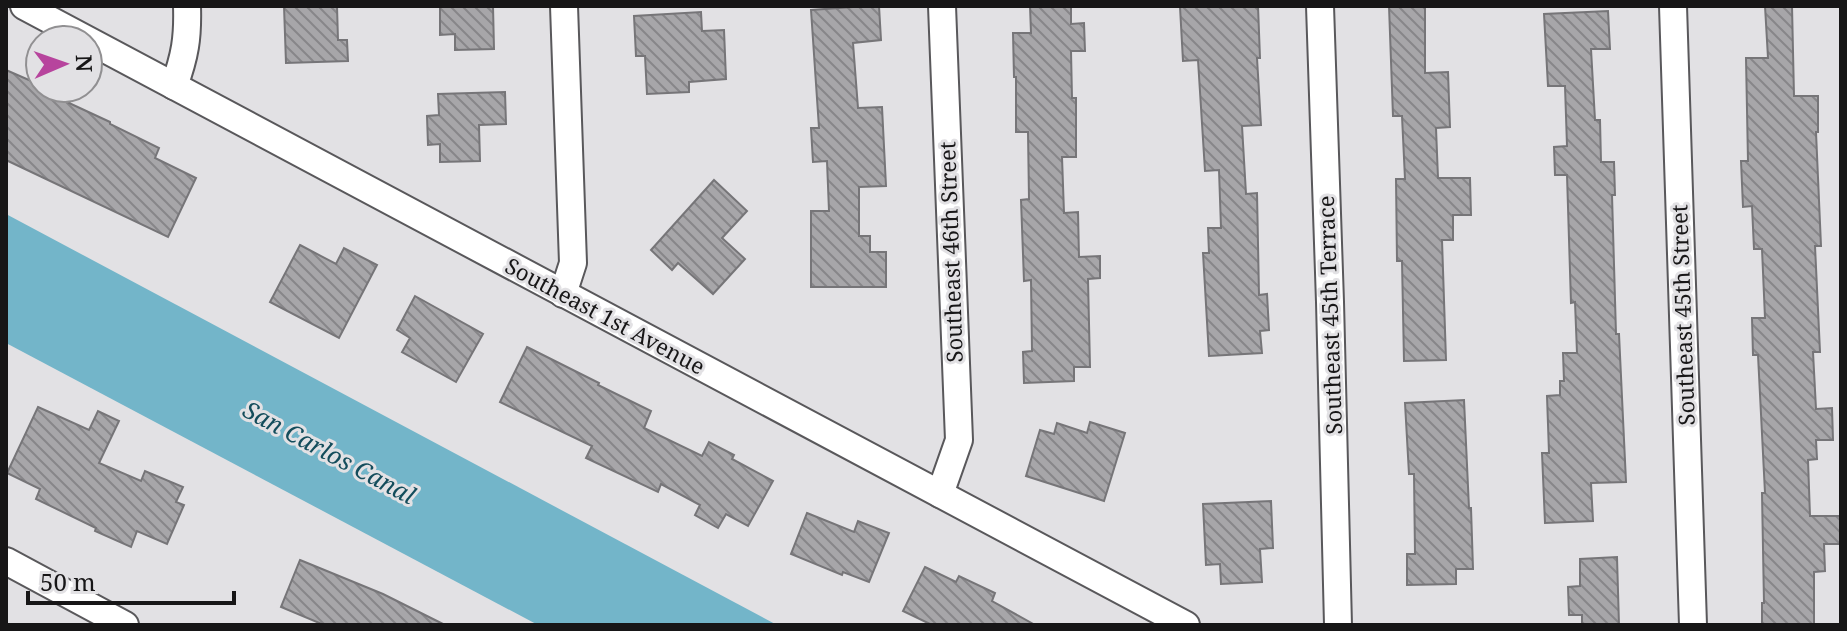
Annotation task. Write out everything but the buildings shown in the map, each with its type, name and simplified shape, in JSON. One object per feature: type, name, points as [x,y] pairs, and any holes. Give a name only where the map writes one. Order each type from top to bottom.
[{"type":"street","name":"Southeast 1st Avenue","points":[[24,6],[1186,625]]},
{"type":"street","points":[[174,86],[185,56],[187,6]]},
{"type":"street","points":[[563,294],[573,263],[564,6]]},
{"type":"street","name":"Southeast 46th Street","points":[[940,494],[959,440],[942,6]]},
{"type":"street","name":"Southeast 45th Terrace","points":[[1320,6],[1338,625]]},
{"type":"street","name":"Southeast 45th Street","points":[[1673,6],[1693,625]]},
{"type":"street","points":[[6,561],[125,625]]},
{"type":"water","name":"San Carlos Canal","points":[[6,214],[777,625],[538,625],[6,343]]}]
